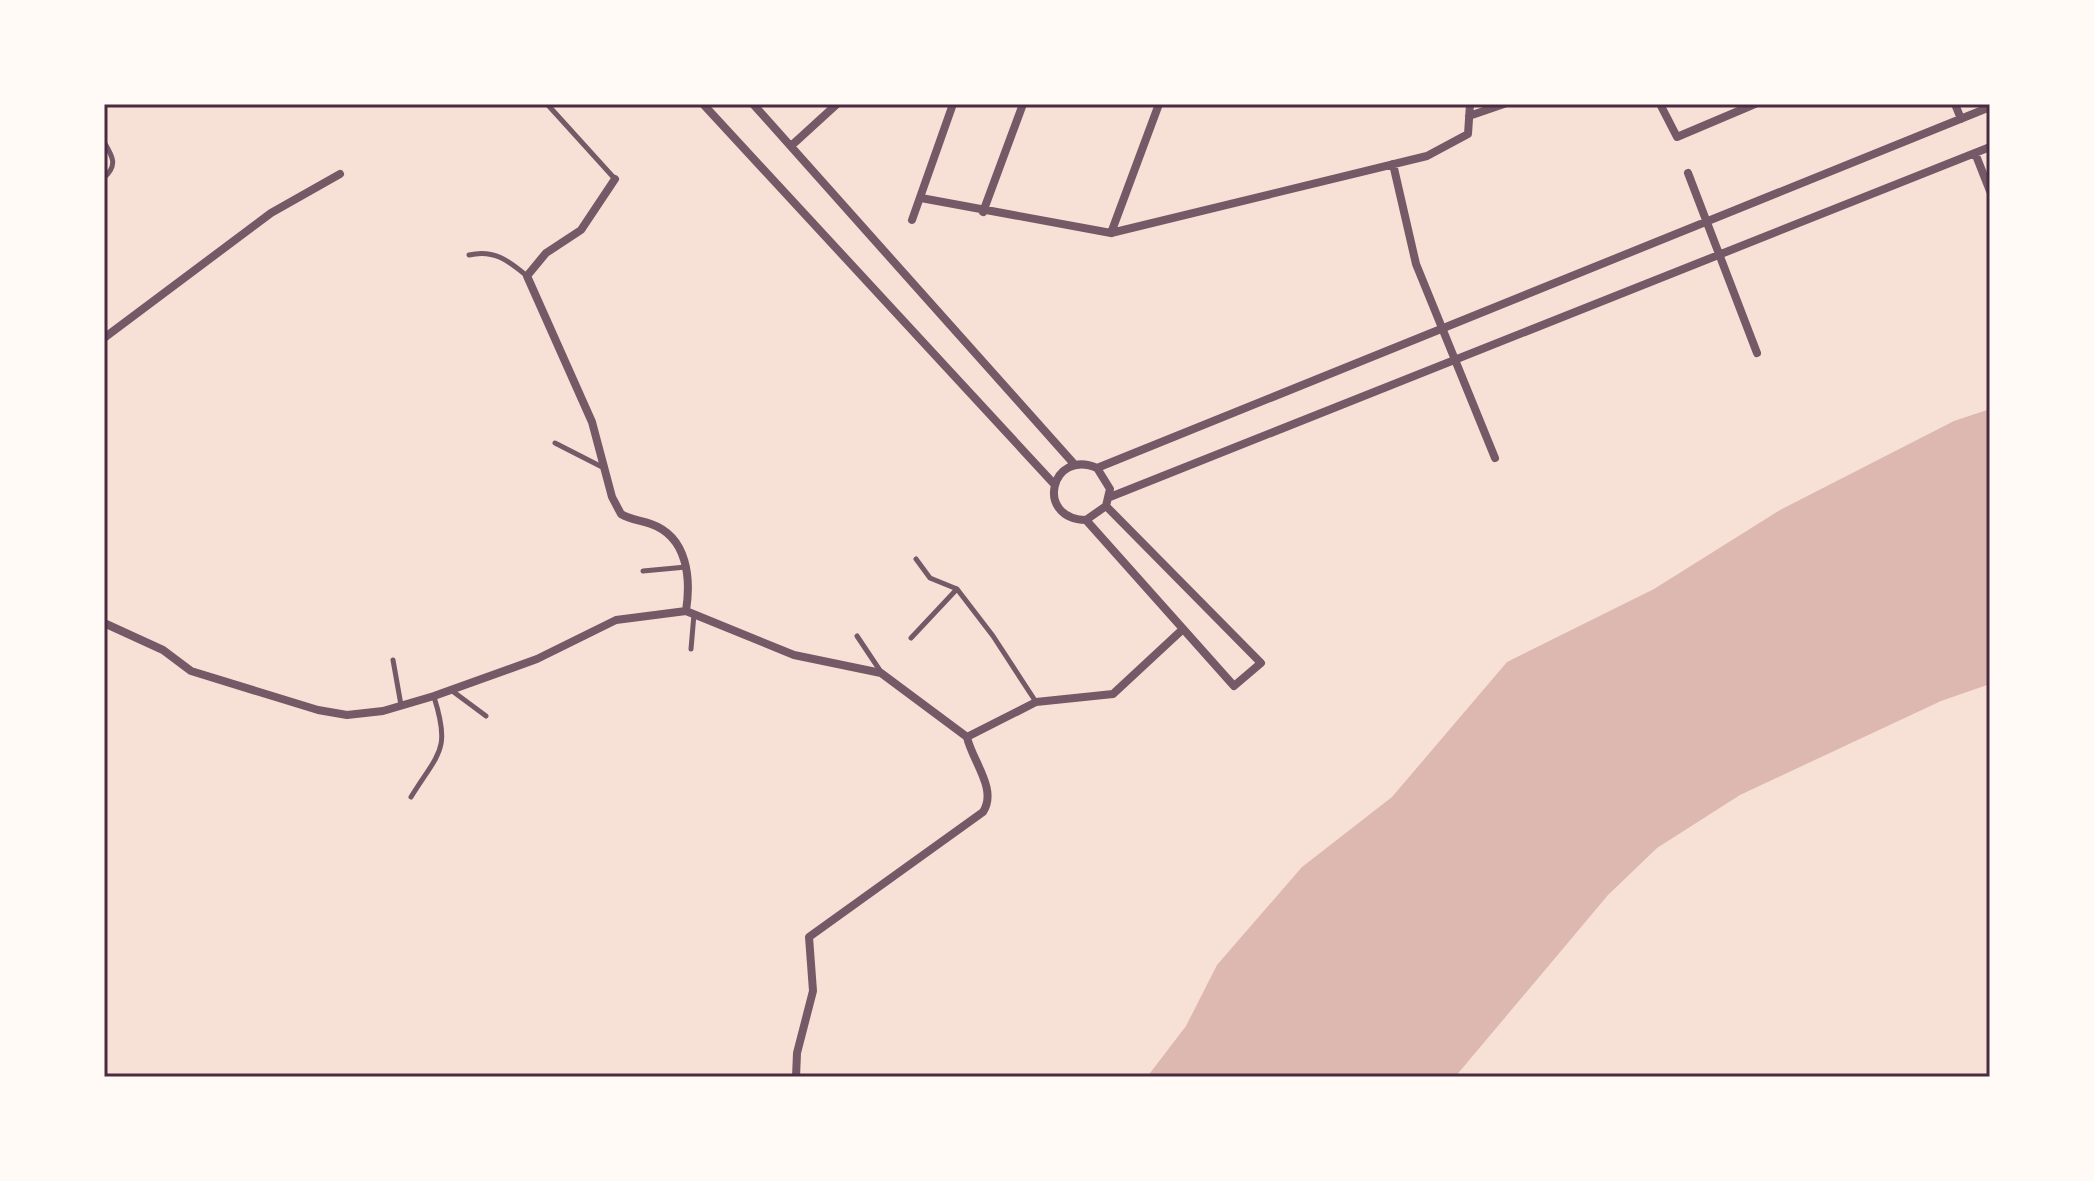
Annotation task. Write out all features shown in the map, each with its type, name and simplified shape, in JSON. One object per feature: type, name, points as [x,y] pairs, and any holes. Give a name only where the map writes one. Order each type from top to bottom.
[{"type":"street","points":[[703,104],[1055,485]]},
{"type":"street","points":[[753,104],[1075,465]]},
{"type":"street","points":[[791,146],[837,104]]},
{"type":"street","points":[[912,220],[953,104]]},
{"type":"street","points":[[983,212],[1023,104]]},
{"type":"street","points":[[1111,233],[1159,104]]},
{"type":"street","points":[[921,198],[983,212],[1111,233],[1427,156],[1468,134],[1470,104]]},
{"type":"street","points":[[1469,116],[1504,104]]},
{"type":"street","points":[[1660,104],[1677,137],[1755,104]]},
{"type":"street","points":[[1955,104],[1961,119]]},
{"type":"street","points":[[1990,107],[1443,331],[1097,468],[1075,465],[1062,472],[1053,494],[1061,511],[1076,520],[1086,520],[1108,501],[1990,147]]},
{"type":"street","points":[[1975,153],[1990,191]]},
{"type":"street","points":[[1393,164],[1416,264],[1495,458]]},
{"type":"street","points":[[1688,173],[1757,353]]},
{"type":"street","points":[[104,338],[271,213],[340,174]]},
{"type":"street","points":[[615,179],[581,230],[546,253],[527,276],[592,422],[621,514],[668,533],[691,582],[690,613]]},
{"type":"street","points":[[1086,520],[1234,686],[1261,663],[1108,501],[1108,481],[1097,468]]},
{"type":"street","points":[[104,623],[163,650],[191,671],[318,710],[347,715],[401,706],[434,696],[537,659],[616,620],[690,613],[794,655],[881,673],[932,714],[967,737],[989,792],[989,803],[983,812],[809,937],[813,991],[797,1053],[796,1077]]},
{"type":"street","points":[[967,737],[1036,702],[1113,694],[1183,629]]},
{"type":"lane","points":[[547,104],[615,179]]},
{"type":"lane","points":[[104,142],[114,159],[113,168],[104,178]]},
{"type":"lane","points":[[469,255],[488,252],[527,276]]},
{"type":"lane","points":[[555,443],[605,469]]},
{"type":"lane","points":[[916,559],[930,578],[957,589],[993,636],[1036,702]]},
{"type":"lane","points":[[643,571],[686,567]]},
{"type":"lane","points":[[911,638],[957,589]]},
{"type":"lane","points":[[690,613],[691,649]]},
{"type":"lane","points":[[857,636],[881,673]]},
{"type":"lane","points":[[393,660],[401,706]]},
{"type":"lane","points":[[450,690],[486,716]]},
{"type":"lane","points":[[411,797],[439,752],[445,736],[434,696]]},
{"type":"shaded area","points":[[1990,409],[1990,684],[1941,701],[1740,795],[1657,848],[1608,895],[1455,1077],[1147,1077],[1186,1026],[1217,965],[1302,867],[1392,797],[1507,662],[1654,589],[1780,510],[1954,421]]}]
